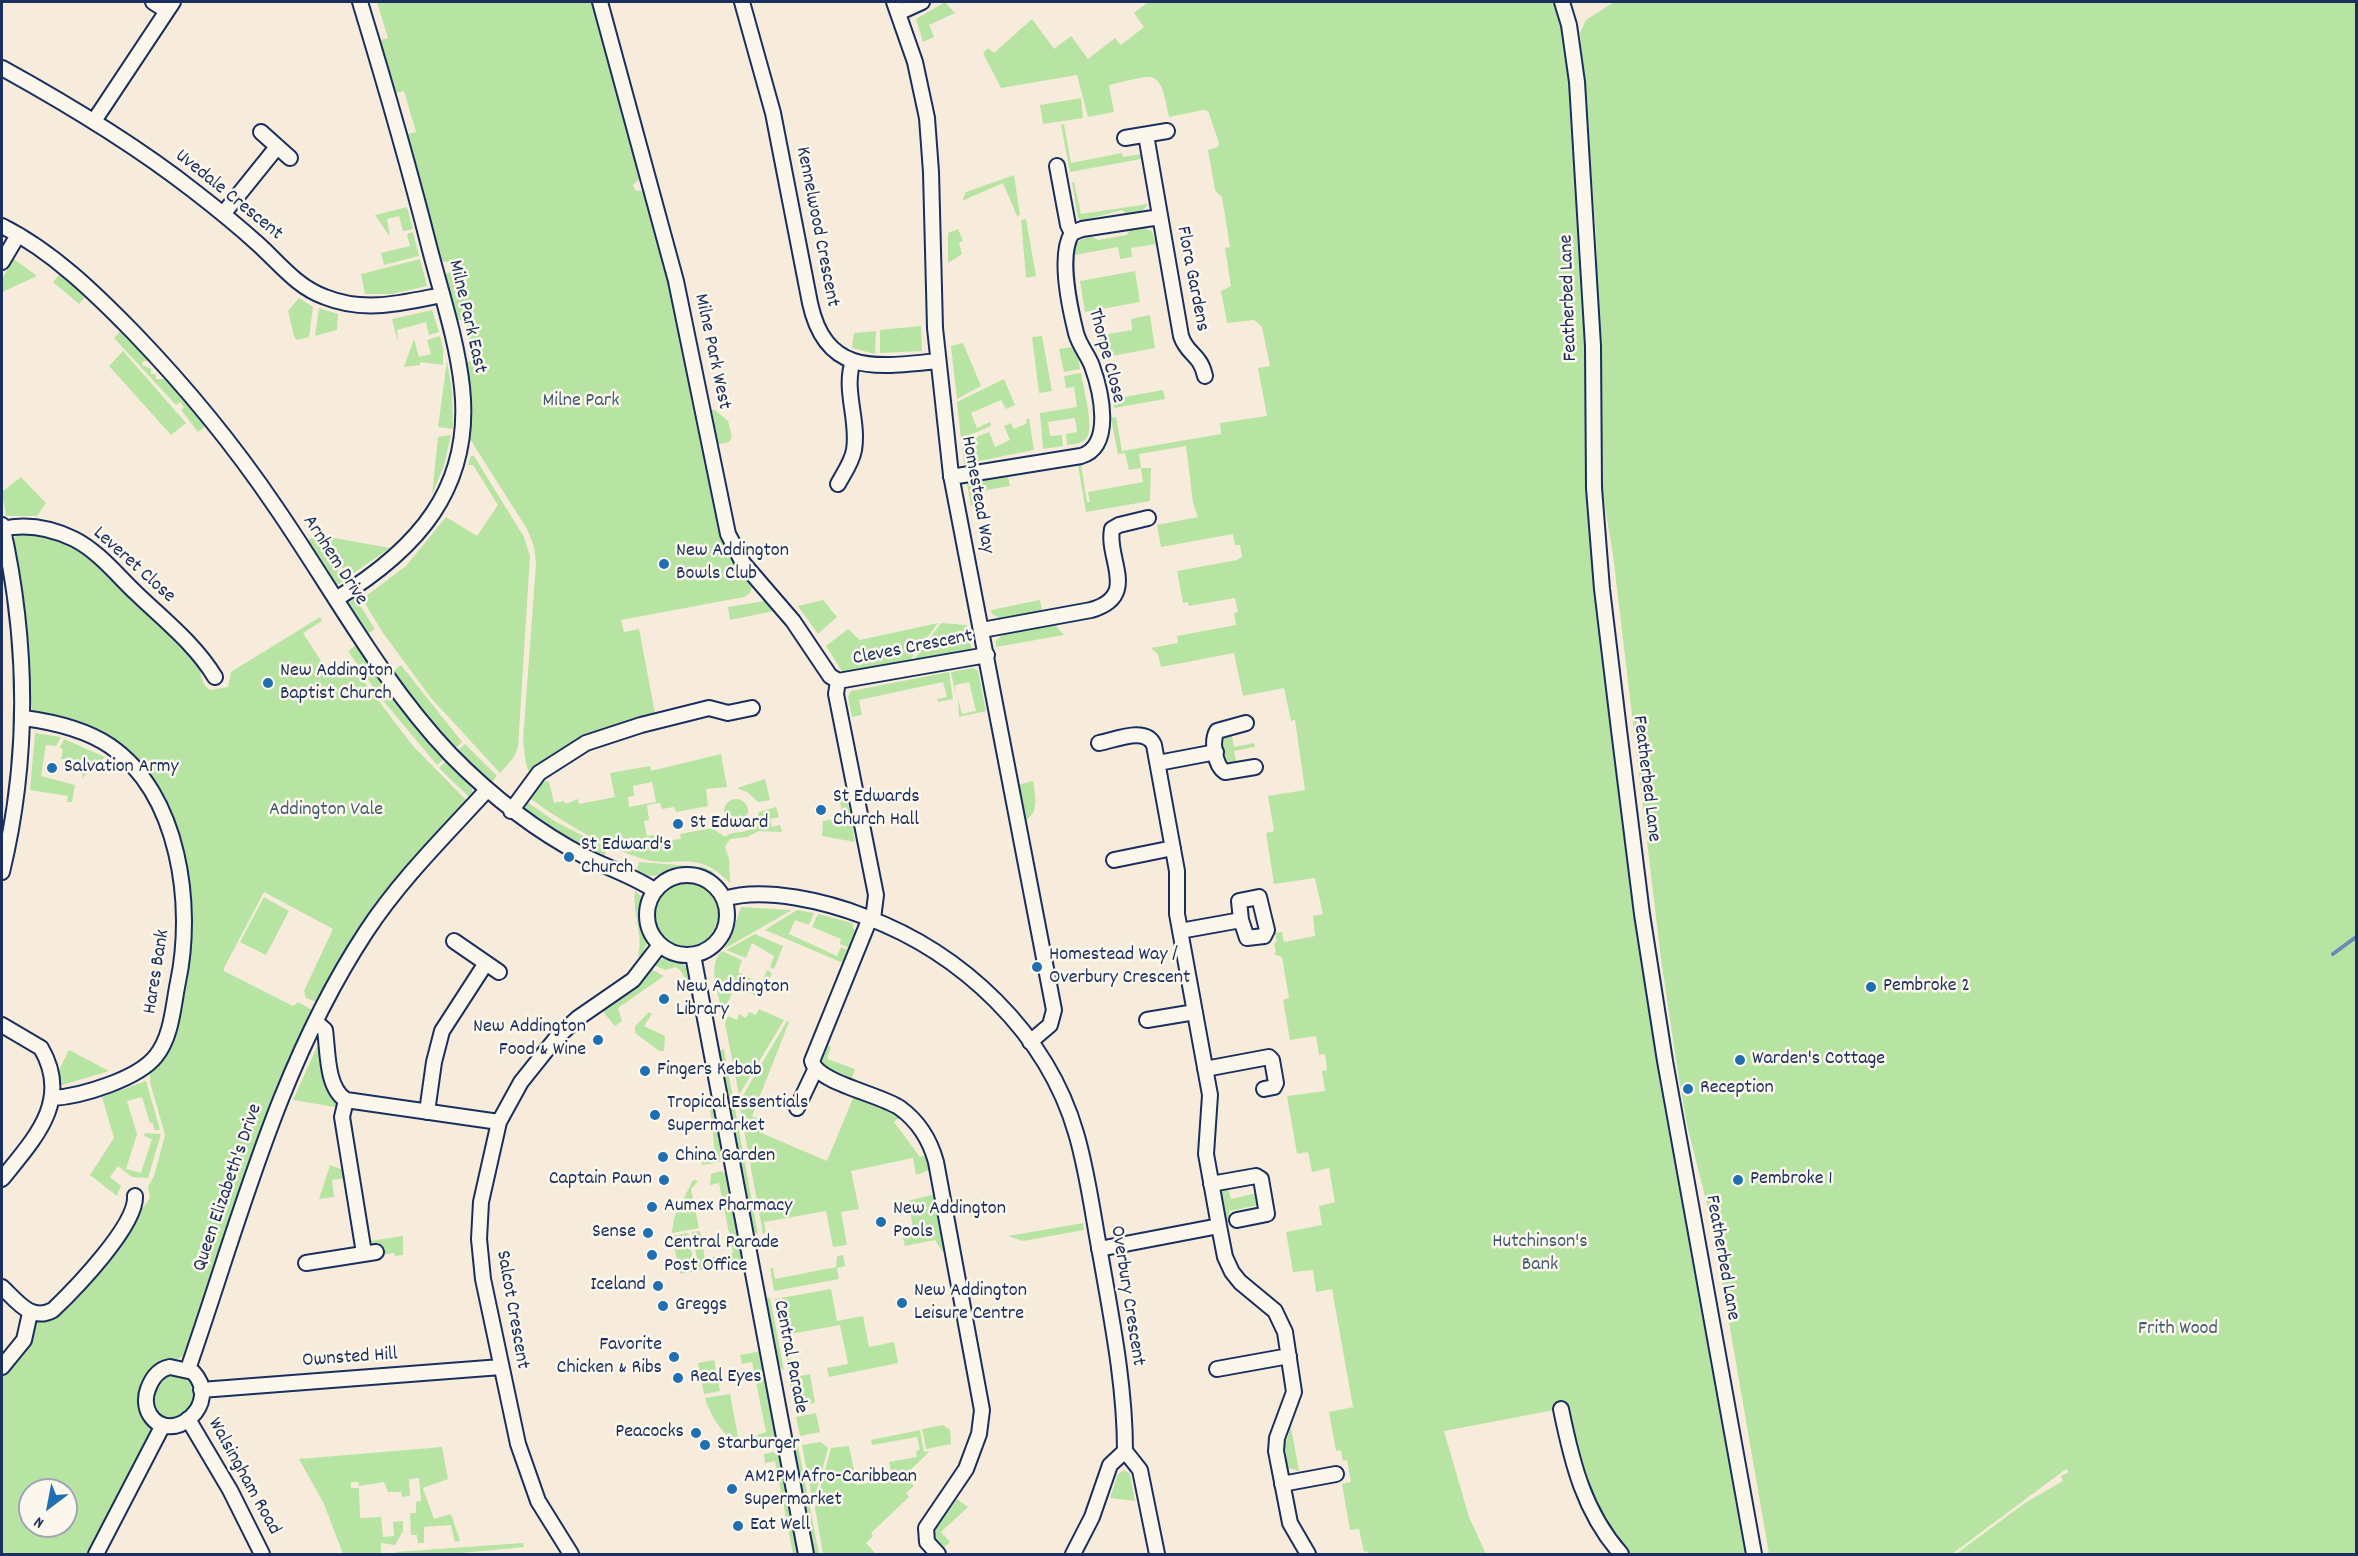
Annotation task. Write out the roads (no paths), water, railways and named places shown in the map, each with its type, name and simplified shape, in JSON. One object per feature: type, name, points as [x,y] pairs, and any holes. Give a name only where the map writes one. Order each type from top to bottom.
[{"type":"street","points":[[94,121],[170,6],[153,2]]},
{"type":"street","name":"Milne Park East","points":[[336,599],[381,570],[409,545],[433,514],[452,475],[462,432],[463,396],[458,361],[408,165],[360,2]]},
{"type":"street","name":"Milne Park West","points":[[600,2],[676,281],[728,534],[747,568],[786,612],[830,676],[838,681]]},
{"type":"street","name":"Kennelwood Crescent","points":[[742,2],[773,112],[814,319],[829,347],[853,361],[883,366],[938,361]]},
{"type":"street","points":[[896,7],[922,2]]},
{"type":"street","name":"Featherbed Lane","points":[[1562,2],[1569,25],[1578,93],[1592,323],[1594,488],[1602,589],[1616,706],[1642,915],[1665,1061],[1754,1554]]},
{"type":"street","name":"Homestead Way","points":[[896,7],[918,76],[927,123],[938,361],[951,477],[987,655],[1054,1019],[1048,1028],[1030,1042]]},
{"type":"street","name":"Uvedale Crescent","points":[[2,68],[94,121],[162,167],[223,214],[301,284],[326,298],[356,305],[386,306],[442,295]]},
{"type":"street","points":[[1125,138],[1167,131]]},
{"type":"street","points":[[261,132],[290,158]]},
{"type":"street","name":"Flora Gardens","points":[[1146,135],[1181,336],[1184,345],[1201,361],[1204,376]]},
{"type":"street","points":[[223,214],[277,147]]},
{"type":"street","name":"Thorpe Close","points":[[951,477],[1081,456],[1093,450],[1100,441],[1103,425],[1094,374],[1076,335],[1066,277],[1067,246],[1072,234],[1068,225],[1056,166]]},
{"type":"street","name":"Flora Gardens","points":[[1072,234],[1082,229],[1160,217]]},
{"type":"street","name":"Arnhem Drive","points":[[2,226],[18,235],[97,296],[178,380],[252,473],[403,698],[448,752],[511,811],[559,843],[654,890]]},
{"type":"street","points":[[2,262],[18,235]]},
{"type":"street","points":[[838,484],[853,457],[855,447],[849,379],[853,361]]},
{"type":"street","points":[[982,630],[1102,606],[1116,592],[1119,580],[1112,529],[1148,518]]},
{"type":"street","points":[[2,527],[19,619],[24,718],[15,808],[2,872]]},
{"type":"street","name":"Leveret Close","points":[[2,527],[44,528],[64,534],[89,548],[200,655],[215,677]]},
{"type":"street","name":"Cleves Crescent","points":[[797,1108],[815,1070],[813,1054],[872,919],[876,895],[836,694],[838,681],[987,655]]},
{"type":"street","points":[[511,811],[538,773],[586,743],[641,725],[709,708],[728,713],[752,708]]},
{"type":"street","name":"Hares Bank","points":[[24,718],[59,724],[83,733],[110,746],[126,760],[147,788],[168,828],[176,851],[184,894],[186,930],[184,954],[168,1034],[161,1049],[143,1069],[129,1077],[53,1098]]},
{"type":"street","points":[[1246,723],[1217,730],[1214,738],[1219,767],[1225,772],[1255,767]]},
{"type":"street","points":[[1099,742],[1147,735],[1153,741],[1178,878],[1176,908],[1211,1103],[1206,1146],[1219,1226],[1225,1257],[1232,1272],[1278,1315],[1285,1332],[1294,1396],[1276,1446],[1290,1522],[1308,1554]]},
{"type":"street","points":[[1158,763],[1216,752]]},
{"type":"street","name":"Queen Elizabeth's Drive","points":[[188,1369],[261,1147],[316,1022],[352,954],[387,903],[487,790]]},
{"type":"street","points":[[1114,860],[1173,848]]},
{"type":"street","points":[[692,874],[710,882],[724,899],[727,918],[720,937],[711,946],[693,955],[676,954],[660,945],[650,931],[646,919],[647,907],[654,890],[669,878],[692,874]]},
{"type":"street","name":"Overbury Crescent","points":[[724,899],[744,896],[786,897],[824,904],[872,919],[921,941],[951,961],[992,997],[1030,1042],[1050,1074],[1076,1131],[1118,1358],[1125,1451]]},
{"type":"street","points":[[1180,931],[1241,920]]},
{"type":"street","points":[[454,941],[499,972]]},
{"type":"street","name":"Salcot Crescent","points":[[572,1554],[546,1517],[527,1474],[483,1279],[479,1239],[482,1194],[500,1122],[513,1094],[546,1048],[578,1018],[633,980],[660,945]]},
{"type":"street","name":"Central Parade","points":[[693,955],[806,1554]]},
{"type":"street","points":[[427,1112],[434,1062],[441,1034],[486,963]]},
{"type":"street","points":[[1147,1020],[1195,1012]]},
{"type":"street","points":[[316,1022],[326,1030],[333,1084],[338,1094],[345,1100],[500,1122]]},
{"type":"street","points":[[2,1025],[41,1048],[50,1076],[53,1098],[43,1122],[2,1179]]},
{"type":"street","points":[[1205,1069],[1269,1057],[1272,1060],[1276,1083],[1275,1086],[1264,1089]]},
{"type":"street","points":[[815,1070],[823,1076],[899,1108],[922,1130],[936,1162],[982,1410],[979,1436],[966,1469],[925,1530],[927,1542],[938,1554]]},
{"type":"street","points":[[306,1263],[370,1252],[342,1117],[345,1100]]},
{"type":"street","points":[[1211,1184],[1256,1176],[1261,1179],[1267,1214],[1237,1220]]},
{"type":"street","points":[[2,1287],[30,1313],[50,1312],[73,1289],[127,1221],[134,1210],[135,1196]]},
{"type":"street","points":[[1099,1249],[1219,1226]]},
{"type":"street","points":[[2,1367],[24,1340],[30,1313]]},
{"type":"street","points":[[1217,1369],[1289,1356]]},
{"type":"street","name":"Ownsted Hill","points":[[201,1390],[501,1366]]},
{"type":"street","points":[[166,1368],[188,1369],[197,1377],[201,1390],[200,1404],[188,1419],[176,1425],[163,1425],[153,1419],[147,1409],[146,1397],[149,1385],[158,1373],[166,1368]]},
{"type":"street","points":[[1560,1409],[1570,1456],[1584,1497],[1602,1532],[1621,1554]]},
{"type":"street","name":"Walsingham Road","points":[[188,1419],[230,1490],[262,1554]]},
{"type":"street","points":[[96,1554],[163,1425]]},
{"type":"street","points":[[1073,1554],[1092,1517],[1110,1465],[1125,1451],[1140,1470],[1157,1554]]},
{"type":"street","points":[[1282,1484],[1336,1474]]},
{"type":"waterway","points":[[2333,954],[2356,937]]},
{"type":"place","name":"New Addington Bowls Club","points":[[664,564]]},
{"type":"place","name":"New Addington Baptist Church","points":[[268,683]]},
{"type":"place","name":"Salvation Army","points":[[52,768]]},
{"type":"place","name":"St Edwards Church Hall","points":[[821,810]]},
{"type":"place","name":"St Edward","points":[[678,824]]},
{"type":"place","name":"St Edward's Church","points":[[569,857]]},
{"type":"place","name":"Homestead Way / Overbury Crescent","points":[[1037,967]]},
{"type":"place","name":"Pembroke 2","points":[[1871,987]]},
{"type":"place","name":"New Addington Library","points":[[664,999]]},
{"type":"place","name":"New Addington Food & Wine","points":[[598,1040]]},
{"type":"place","name":"Warden's Cottage","points":[[1740,1060]]},
{"type":"place","name":"Fingers Kebab","points":[[645,1071]]},
{"type":"place","name":"Reception","points":[[1688,1089]]},
{"type":"place","name":"Tropical Essentials Supermarket","points":[[655,1115]]},
{"type":"place","name":"China Garden","points":[[663,1157]]},
{"type":"place","name":"Captain Pawn","points":[[664,1180]]},
{"type":"place","name":"Pembroke 1","points":[[1738,1180]]},
{"type":"place","name":"Aumex Pharmacy","points":[[652,1207]]},
{"type":"place","name":"New Addington Pools","points":[[881,1222]]},
{"type":"place","name":"Sense","points":[[648,1233]]},
{"type":"place","name":"Central Parade Post Office","points":[[652,1255]]},
{"type":"place","name":"Iceland","points":[[658,1286]]},
{"type":"place","name":"New Addington Leisure Centre","points":[[902,1303]]},
{"type":"place","name":"Greggs","points":[[663,1306]]},
{"type":"place","name":"Favorite Chicken & Ribs","points":[[674,1357]]},
{"type":"place","name":"Real Eyes","points":[[678,1378]]},
{"type":"place","name":"Peacocks","points":[[696,1433]]},
{"type":"place","name":"Starburger","points":[[705,1445]]},
{"type":"place","name":"AM2PM Afro-Caribbean Supermarket","points":[[732,1489]]},
{"type":"place","name":"Eat Well","points":[[738,1526]]},
{"type":"park label","name":"Milne Park","points":[[581,402]]},
{"type":"park label","name":"Addington Vale","points":[[326,811]]},
{"type":"park label","name":"Hutchinson's Bank","points":[[1540,1254]]},
{"type":"park label","name":"Frith Wood","points":[[2178,1330]]}]
